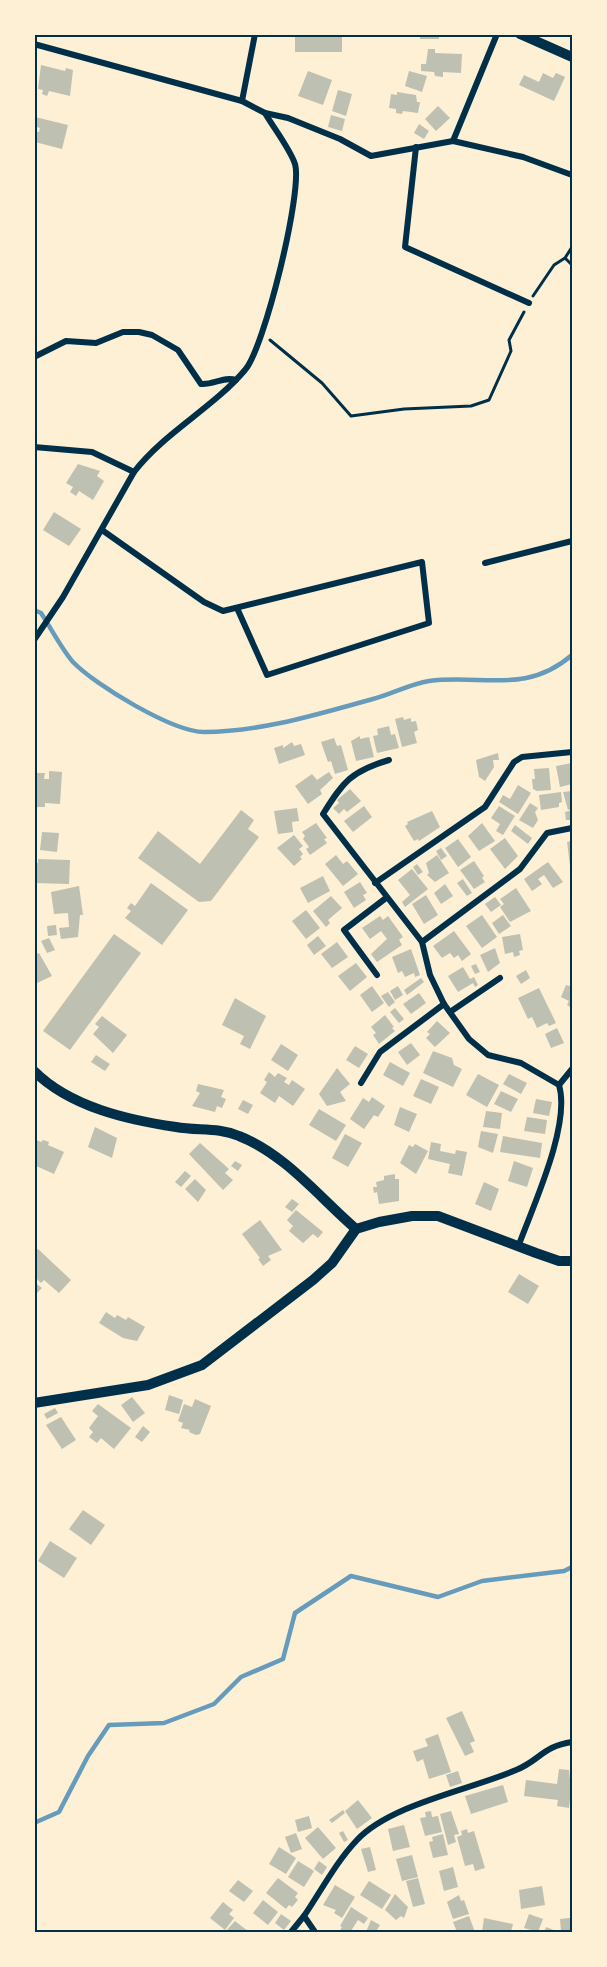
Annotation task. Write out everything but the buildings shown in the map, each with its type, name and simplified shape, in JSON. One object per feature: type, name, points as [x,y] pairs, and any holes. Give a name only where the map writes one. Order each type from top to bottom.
[{"type":"street","points":[[242,101],[255,34]]},
{"type":"street","points":[[453,141],[497,34]]},
{"type":"street","points":[[520,34],[573,57]]},
{"type":"street","points":[[34,44],[242,101],[265,113],[288,118],[340,139],[371,156],[453,141],[523,157],[573,175]]},
{"type":"street","points":[[34,640],[63,597],[134,471],[146,456],[236,380],[255,356],[296,194],[295,164],[265,113]]},
{"type":"street","points":[[416,147],[405,247],[529,303]]},
{"type":"street","points":[[34,357],[66,340],[96,343],[123,332],[139,332],[152,335],[178,350],[201,384],[209,385],[228,378],[236,380]]},
{"type":"street","points":[[34,447],[92,452],[134,471]]},
{"type":"street","points":[[102,530],[204,602],[223,611],[422,562],[429,623],[267,675],[237,608]]},
{"type":"street","points":[[485,563],[573,541]]},
{"type":"street","points":[[375,883],[485,807],[514,762],[522,757],[573,752]]},
{"type":"street","points":[[389,760],[362,768],[339,788],[323,814],[422,942],[430,975],[444,1004],[469,1039],[488,1055],[521,1063],[559,1085]]},
{"type":"street","points":[[422,942],[520,869],[547,832],[573,828]]},
{"type":"street","points":[[377,975],[344,930],[386,898]]},
{"type":"street","points":[[450,1012],[500,978]]},
{"type":"street","points":[[361,1083],[380,1052],[444,1004]]},
{"type":"street","points":[[559,1085],[573,1069]]},
{"type":"street","points":[[34,1071],[64,1095],[110,1112],[177,1128],[225,1130],[247,1139],[277,1158],[356,1229]]},
{"type":"street","points":[[518,1247],[554,1148],[562,1104],[559,1085]]},
{"type":"street","points":[[34,1402],[148,1384],[202,1365],[314,1280],[332,1263],[356,1229],[411,1216],[438,1216],[559,1261],[573,1262]]},
{"type":"street","points":[[291,1932],[346,1852],[372,1828],[398,1812],[519,1769],[545,1750],[573,1742]]},
{"type":"street","points":[[304,1916],[315,1932]]},
{"type":"path","points":[[262,334],[322,383],[351,416],[404,409],[471,406],[489,400],[511,351],[509,340],[529,303],[554,265],[565,258],[573,247]]},
{"type":"path","points":[[565,258],[573,265]]},
{"type":"waterway","points":[[34,610],[41,613],[73,662],[98,683],[155,716],[190,730],[204,732],[268,726],[373,699],[429,681],[521,679],[538,675],[572,655]]},
{"type":"waterway","points":[[34,1823],[59,1812],[88,1756],[109,1725],[164,1723],[214,1704],[241,1677],[283,1659],[295,1613],[351,1576],[438,1597],[482,1581],[564,1571],[572,1567]]}]
